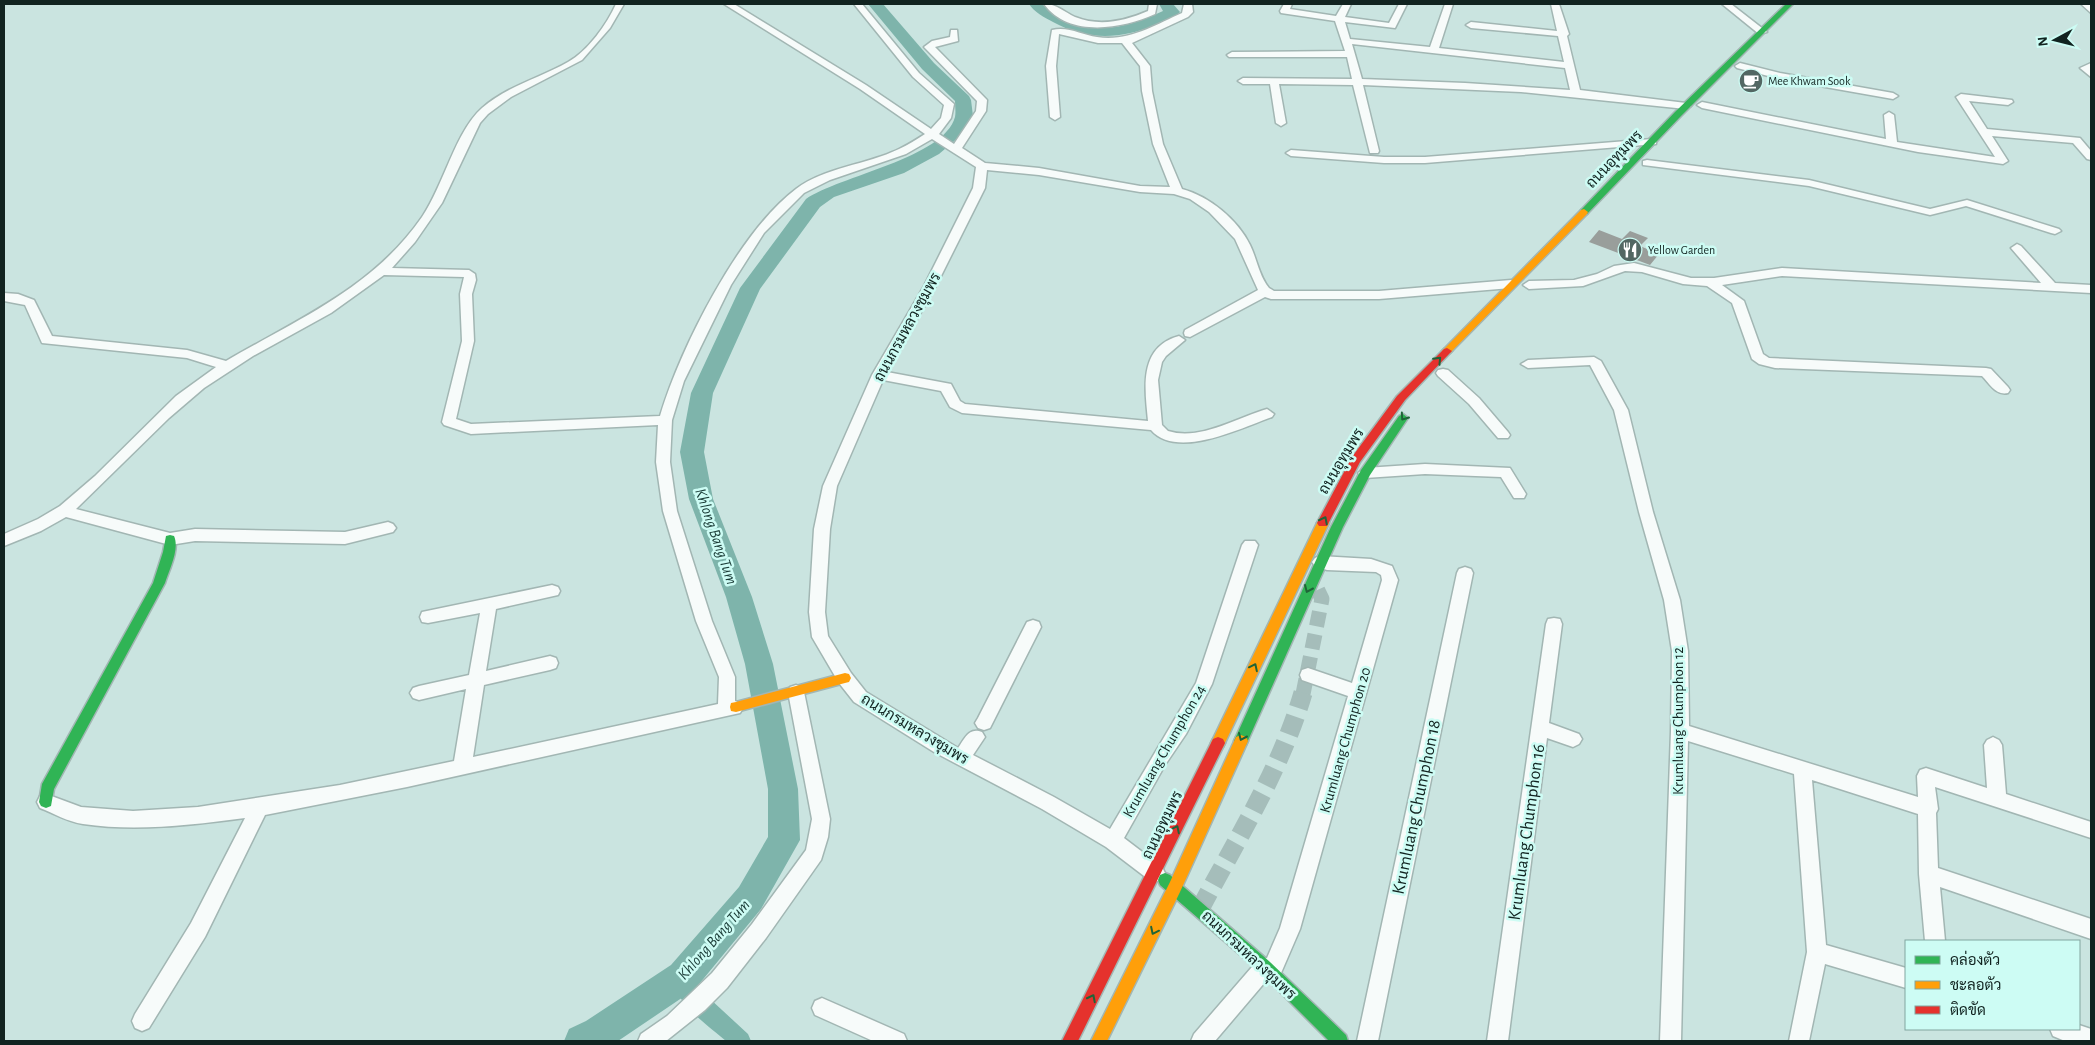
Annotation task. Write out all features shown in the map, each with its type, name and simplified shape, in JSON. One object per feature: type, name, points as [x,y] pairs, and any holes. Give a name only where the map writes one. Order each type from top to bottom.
[{"type":"street","points":[[4,540],[64,511],[179,401],[226,366],[302,325],[340,301],[381,271],[398,255],[436,205],[476,121],[488,109],[510,94],[573,63],[583,56],[615,16],[620,4]]},
{"type":"street","points":[[728,4],[863,87],[935,137],[982,166],[1018,169],[1136,189],[1177,191],[1198,199],[1239,234],[1245,243],[1264,292]]},
{"type":"street","points":[[731,709],[726,678],[704,621],[670,511],[663,462],[664,420],[677,381],[721,293],[759,232],[800,191],[826,178],[888,158],[935,137],[946,118],[949,104],[916,75],[858,4]]},
{"type":"street","points":[[1048,4],[1068,16],[1104,27],[1119,24],[1152,12],[1153,4]]},
{"type":"street","points":[[1055,117],[1051,66],[1055,32],[1062,31],[1098,40],[1128,40],[1185,15],[1188,12],[1188,4]]},
{"type":"street","points":[[1288,4],[1284,11],[1392,26],[1402,4]]},
{"type":"street","points":[[1347,4],[1339,19],[1351,54],[1374,151]]},
{"type":"street","points":[[1433,51],[1449,4]]},
{"type":"street","points":[[1542,4],[1555,4],[1564,34],[1576,93]]},
{"type":"street","points":[[1726,4],[1762,32]]},
{"type":"street","name":"ถนนอุทุมพร","points":[[1070,1041],[1155,873],[1325,519],[1356,460],[1401,398],[1682,110],[1790,4]]},
{"type":"street","name":"ถนนอุทุมพร","points":[[1509,305],[1801,4]]},
{"type":"street","points":[[1471,25],[1564,34]]},
{"type":"street","points":[[954,32],[955,39],[936,43],[929,47],[982,100],[981,111],[954,148]]},
{"type":"street","points":[[1128,40],[1127,43],[1140,56],[1145,66],[1147,91],[1158,144],[1177,191]]},
{"type":"street","points":[[1347,41],[1570,66]]},
{"type":"street","points":[[1232,55],[1351,54]]},
{"type":"street","points":[[1740,66],[1780,76],[1893,96]]},
{"type":"street","points":[[2091,66],[2085,68],[2091,74]]},
{"type":"street","points":[[1243,82],[1357,82],[1576,93],[1624,99],[1682,110]]},
{"type":"street","points":[[1274,82],[1281,123]]},
{"type":"street","points":[[1702,105],[1892,144],[2003,162],[1961,97],[2008,102]]},
{"type":"street","points":[[1889,115],[1892,144]]},
{"type":"street","points":[[1985,132],[2076,140],[2091,157]]},
{"type":"street","points":[[1290,153],[1384,160],[1425,160],[1652,142]]},
{"type":"street","points":[[1647,162],[1809,183],[1930,212],[1967,203],[2055,231]]},
{"type":"street","name":"ถนนกรมหลวงชุมพร","points":[[982,166],[979,188],[930,286],[879,374],[830,486],[822,529],[817,612],[820,637],[845,678],[860,698],[961,758],[1113,841],[1175,887],[1268,970],[1340,1041]]},
{"type":"street","points":[[2017,248],[2052,287]]},
{"type":"street","points":[[1266,414],[1192,438],[1168,437],[1158,432],[1155,426],[1152,377],[1160,354],[1184,337],[1264,292],[1279,296],[1348,296],[1511,284],[1577,284],[1602,277],[1616,268],[1630,266],[1680,280],[1711,283],[1746,275],[1782,272],[2091,289]]},
{"type":"street","points":[[381,271],[469,274],[470,280],[466,294],[468,340],[449,422],[454,426],[471,428],[664,420]]},
{"type":"street","points":[[1711,283],[1738,301],[1756,356],[1764,362],[1775,364],[1986,372],[2003,390]]},
{"type":"street","points":[[4,297],[18,298],[30,303],[47,340],[187,354],[212,360],[226,366]]},
{"type":"street","name":"Krumluang Chumphon 12","points":[[1528,364],[1594,361],[1622,410],[1646,512],[1660,554],[1672,600],[1680,651],[1680,731],[1670,1041]]},
{"type":"street","points":[[1443,373],[1474,401],[1504,435]]},
{"type":"street","points":[[879,374],[946,386],[955,404],[962,408],[1155,426]]},
{"type":"street","name":"ถนนอุทุมพร","points":[[1100,1041],[1175,887],[1320,562],[1365,473],[1407,412]]},
{"type":"street","points":[[1365,473],[1425,469],[1505,472],[1520,494]]},
{"type":"street","points":[[64,511],[170,539],[195,535],[345,538],[388,528]]},
{"type":"street","points":[[170,539],[171,549],[167,562],[146,605],[47,788],[46,802],[56,810],[143,820],[259,808],[391,784],[731,709],[845,678]]},
{"type":"street","name":"Krumluang Chumphon 24","points":[[1113,841],[1159,759],[1180,729],[1204,684],[1250,546]]},
{"type":"street","name":"Krumluang Chumphon 20","points":[[1201,1041],[1268,970],[1290,929],[1390,580],[1388,573],[1384,569],[1373,566],[1333,566],[1320,562]]},
{"type":"street","name":"Krumluang Chumphon 18","points":[[1367,1041],[1465,573]]},
{"type":"street","points":[[428,616],[552,591]]},
{"type":"street","points":[[462,767],[489,604]]},
{"type":"street","name":"Krumluang Chumphon 16","points":[[1497,1041],[1554,624]]},
{"type":"street","points":[[961,758],[980,730],[1033,627]]},
{"type":"street","points":[[419,693],[550,663]]},
{"type":"street","points":[[1308,674],[1358,692]]},
{"type":"street","points":[[648,1041],[680,1020],[717,982],[754,940],[814,854],[820,838],[821,819],[818,797],[794,692]]},
{"type":"street","points":[[1540,728],[1573,739]]},
{"type":"street","points":[[1680,731],[1929,809]]},
{"type":"street","points":[[1993,745],[1997,799]]},
{"type":"street","points":[[1799,1041],[1817,952],[1802,768]]},
{"type":"street","points":[[1935,940],[1929,874],[1929,809],[1926,776],[2091,830]]},
{"type":"street","points":[[142,1021],[198,930],[259,808]]},
{"type":"street","points":[[1929,874],[2091,929]]},
{"type":"street","points":[[1817,952],[1905,978]]},
{"type":"street","points":[[822,1008],[897,1041]]},
{"type":"street","points":[[2063,1030],[2091,1039]]},
{"type":"building","name":"Yellow Garden","points":[[1599,230],[1622,239],[1630,231],[1648,238],[1640,246],[1659,254],[1650,265],[1589,242]]},
{"type":"waterway","name":"Khlong Bang Tum","points":[[581,1041],[598,1034],[683,977],[750,898],[784,840],[783,789],[759,664],[739,597],[701,499],[692,452],[702,393],[750,288],[813,203],[827,193],[898,169],[933,150],[956,132],[964,116],[963,100],[928,66],[875,4]]},
{"type":"waterway","name":"Khlong Bang Tum","points":[[1036,4],[1052,16],[1069,25],[1085,30],[1102,32],[1119,31],[1154,21],[1172,12],[1166,4]]},
{"type":"waterway","points":[[683,976],[687,992],[741,1041]]},
{"type":"tunnel","points":[[1303,694],[1322,599],[1312,578]]},
{"type":"tunnel","points":[[1200,909],[1243,830],[1283,749],[1303,693]]},
{"type":"traffic: fast","points":[[1584,212],[1678,114],[1790,4]]},
{"type":"traffic: fast","points":[[1241,741],[1337,527],[1365,473],[1403,418]]},
{"type":"traffic: fast","points":[[46,802],[47,788],[159,583],[169,552],[170,539]]},
{"type":"traffic: fast","points":[[1165,880],[1265,967],[1340,1041]]},
{"type":"traffic: slow","points":[[1447,351],[1584,212]]},
{"type":"traffic: slow","points":[[1218,743],[1323,523]]},
{"type":"traffic: slow","points":[[736,707],[845,678]]},
{"type":"traffic: slow","points":[[1099,1041],[1175,887],[1241,741]]},
{"type":"traffic: jam","points":[[1323,523],[1356,460],[1401,398],[1447,351]]},
{"type":"traffic: jam","points":[[1070,1041],[1218,743]]},
{"type":"place","name":"Mee Khwam Sook","points":[[1751,81]]},
{"type":"place","name":"Yellow Garden","points":[[1630,250]]}]
